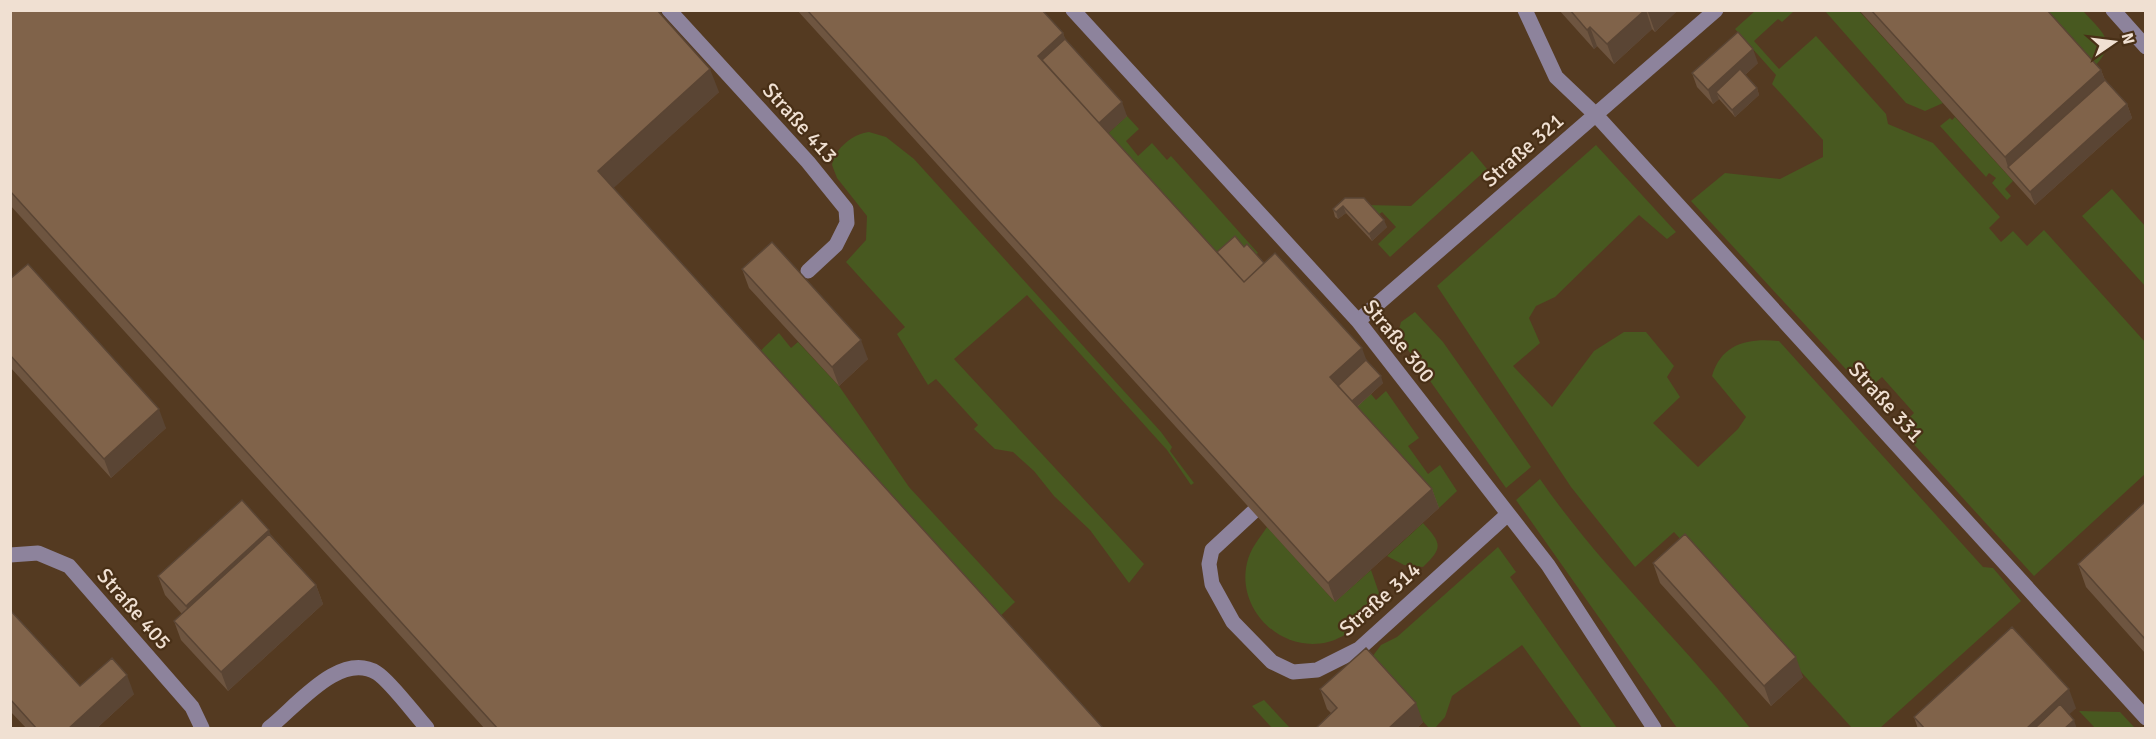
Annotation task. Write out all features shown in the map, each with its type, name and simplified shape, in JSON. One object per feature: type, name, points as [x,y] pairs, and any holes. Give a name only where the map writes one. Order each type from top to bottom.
[{"type":"street","name":"Straße 413","points":[[669,10],[808,162],[846,209],[847,223],[836,245],[808,270]]},
{"type":"street","name":"Straße 300","points":[[1073,10],[1358,321],[1548,565],[1654,729]]},
{"type":"street","name":"Straße 331","points":[[1526,10],[1556,77],[1596,115],[2145,717]]},
{"type":"street","name":"Straße 321","points":[[1358,321],[1716,10]]},
{"type":"street","points":[[2112,10],[2145,46]]},
{"type":"street","name":"Straße 314","points":[[1253,512],[1212,550],[1209,564],[1212,584],[1233,621],[1272,662],[1293,672],[1317,670],[1359,649],[1508,514]]},
{"type":"street","name":"Straße 405","points":[[10,555],[38,553],[69,566],[192,707],[202,729]]},
{"type":"street","points":[[269,729],[336,671],[357,666],[377,674],[427,729]]},
{"type":"green space","points":[[1755,11],[1793,12],[1782,22],[1778,19],[1754,41],[1779,69],[1816,36],[1886,114],[1888,124],[1933,143],[2000,217],[1989,228],[2001,242],[2013,231],[2027,246],[2044,230],[2145,342],[2145,474],[2034,576],[1899,428],[1914,413],[1882,377],[1866,391],[1691,201],[1725,173],[1780,179],[1823,157],[1823,140],[1772,84],[1776,75],[1735,29]]},
{"type":"green space","points":[[1825,11],[1859,11],[1943,103],[1925,111],[1906,103]]},
{"type":"green space","points":[[2035,11],[2083,11],[2098,27],[2107,46],[2099,61],[2090,71]]},
{"type":"green space","points":[[1127,116],[1139,129],[1126,141],[1138,156],[1152,143],[1167,160],[1171,156],[1258,253],[1249,260],[1219,268],[1103,138]]},
{"type":"green space","points":[[1955,117],[2013,181],[2005,189],[2011,196],[2007,200],[1992,183],[1996,178],[1989,173],[1986,177],[1940,126]]},
{"type":"green space","points":[[869,132],[886,137],[914,159],[1161,432],[1172,447],[1170,451],[1194,483],[1191,485],[1167,450],[1027,295],[954,359],[1144,564],[1129,583],[1090,530],[1054,496],[1034,471],[1013,452],[995,449],[974,429],[978,425],[936,379],[928,385],[897,334],[905,327],[846,262],[866,240],[867,216],[837,178],[832,165],[837,153],[846,143]]},
{"type":"green space","points":[[1596,145],[1676,232],[1667,239],[1639,215],[1555,297],[1536,306],[1529,318],[1540,343],[1513,366],[1552,407],[1594,351],[1624,332],[1646,332],[1674,366],[1667,377],[1680,397],[1653,423],[1698,467],[1738,429],[1746,417],[1712,376],[1716,365],[1722,356],[1738,345],[1757,341],[1779,341],[1983,567],[1993,568],[2021,601],[1880,728],[1852,728],[1674,532],[1635,567],[1571,487],[1437,286]]},
{"type":"green space","points":[[1472,151],[1487,169],[1390,257],[1378,244],[1396,227],[1382,212],[1377,216],[1367,205],[1411,206]]},
{"type":"green space","points":[[2112,189],[2145,226],[2145,286],[2082,216]]},
{"type":"green space","points":[[1415,312],[1443,342],[1531,467],[1506,488],[1401,340],[1398,333],[1401,322]]},
{"type":"green space","points":[[779,333],[791,348],[798,342],[839,386],[909,487],[1015,602],[994,622],[754,357]]},
{"type":"green space","points":[[1386,391],[1419,438],[1408,446],[1428,474],[1440,465],[1457,491],[1439,508],[1351,412],[1371,394],[1376,400]]},
{"type":"green space","points":[[1540,479],[1616,575],[1698,665],[1750,728],[1677,728],[1516,500]]},
{"type":"green space","points":[[1423,523],[1438,545],[1437,550],[1423,567],[1404,565],[1387,556]]},
{"type":"green space","points":[[1267,527],[1335,602],[1371,570],[1379,593],[1377,608],[1348,632],[1328,642],[1311,644],[1279,635],[1266,625],[1256,612],[1245,580],[1250,553]]},
{"type":"green space","points":[[1498,547],[1516,572],[1510,577],[1617,728],[1582,728],[1522,645],[1452,696],[1445,717],[1435,728],[1429,728],[1373,667],[1372,657],[1381,645],[1397,637]]},
{"type":"green space","points":[[1264,700],[1290,728],[1272,728],[1252,706]]},
{"type":"green space","points":[[2079,711],[2120,712],[2135,728],[2095,728]]},
{"type":"building","points":[[10,10],[657,10],[710,69],[598,171],[1104,729],[498,729],[10,191]]},
{"type":"building","points":[[807,10],[1042,10],[1063,33],[1038,56],[1244,282],[1275,253],[1362,348],[1330,377],[1432,489],[1328,583]]},
{"type":"building","points":[[1570,10],[1645,10],[1607,44],[1590,27],[1587,30]]},
{"type":"building","points":[[1871,10],[2047,10],[2101,70],[2005,157]]},
{"type":"building","points":[[1738,32],[1753,49],[1708,90],[1692,73]]},
{"type":"building","points":[[1065,39],[1122,102],[1099,123],[1042,60]]},
{"type":"building","points":[[1740,69],[1757,88],[1732,110],[1716,92]]},
{"type":"building","points":[[2105,80],[2127,104],[2030,192],[2008,167]]},
{"type":"building","points":[[1345,198],[1364,198],[1384,220],[1369,234],[1343,206],[1336,212],[1333,209]]},
{"type":"building","points":[[1235,236],[1244,247],[1247,244],[1264,263],[1244,282],[1217,252]]},
{"type":"building","points":[[772,242],[861,340],[832,367],[742,269]]},
{"type":"building","points":[[28,264],[159,409],[104,459],[10,355],[10,279]]},
{"type":"building","points":[[1366,360],[1381,376],[1352,401],[1338,386]]},
{"type":"building","points":[[242,500],[269,530],[186,606],[158,576]]},
{"type":"building","points":[[2145,502],[2145,639],[2078,564]]},
{"type":"building","points":[[269,534],[316,585],[221,672],[174,621]]},
{"type":"building","points":[[1685,534],[1796,657],[1764,686],[1653,563]]},
{"type":"building","points":[[10,610],[80,686],[112,658],[127,675],[68,729],[37,729],[10,699]]},
{"type":"building","points":[[2012,627],[2069,689],[2026,729],[1925,729],[1914,717]]},
{"type":"building","points":[[1366,648],[1416,703],[1388,729],[1315,729],[1337,708],[1320,689]]},
{"type":"building","points":[[2060,704],[2074,720],[2064,729],[2034,729]]}]
